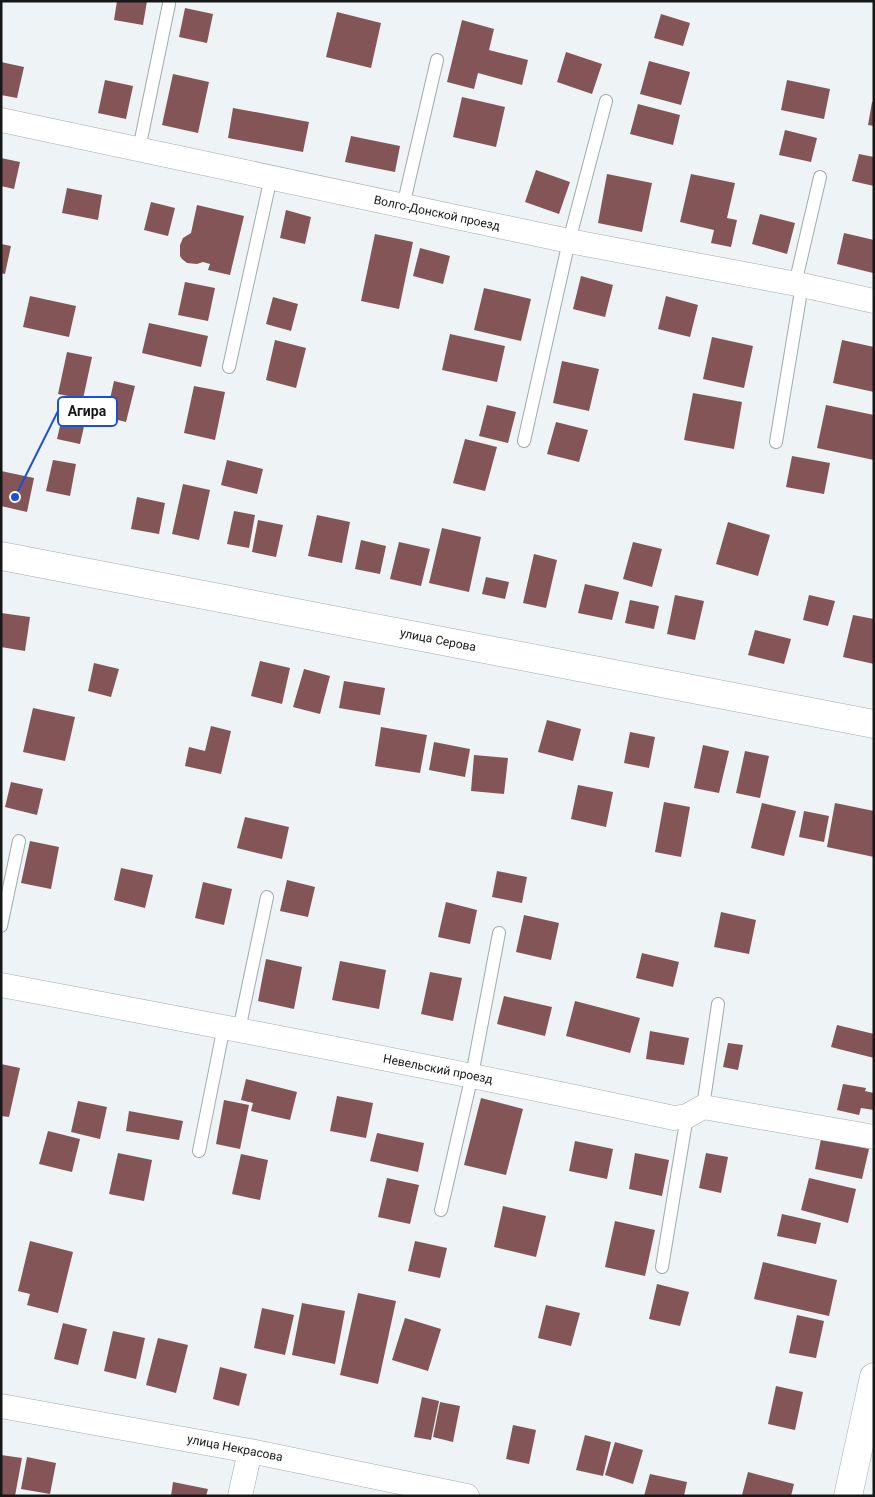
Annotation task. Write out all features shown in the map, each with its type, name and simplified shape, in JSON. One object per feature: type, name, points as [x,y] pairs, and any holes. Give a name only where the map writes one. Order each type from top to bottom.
[{"type":"main road","name":"улица Серова","points":[[1,556],[874,724]]},
{"type":"main road","points":[[848,1496],[874,1377]]},
{"type":"street","name":"Волго-Донской проезд","points":[[1,120],[570,241],[874,301]]},
{"type":"street","name":"Невельский проезд","points":[[1,985],[472,1075],[674,1118],[695,1111],[874,1137]]},
{"type":"street","name":"улица Некрасова","points":[[1,1406],[250,1451],[467,1496]]},
{"type":"street","points":[[240,1496],[250,1451]]},
{"type":"lane","points":[[139,149],[168,4]]},
{"type":"lane","points":[[403,206],[437,60]]},
{"type":"lane","points":[[524,441],[570,241],[606,101]]},
{"type":"lane","points":[[229,367],[271,177]]},
{"type":"lane","points":[[776,442],[798,285],[820,178]]},
{"type":"lane","points":[[1,926],[19,841]]},
{"type":"lane","points":[[199,1151],[267,897]]},
{"type":"lane","points":[[441,1210],[472,1075],[499,933]]},
{"type":"lane","points":[[662,1267],[718,1004]]},
{"type":"building","points":[[117,1],[147,1],[143,25],[114,20]]},
{"type":"building","points":[[185,8],[213,14],[207,43],[179,37]]},
{"type":"building","points":[[337,12],[381,23],[371,68],[326,57]]},
{"type":"building","points":[[661,14],[690,23],[683,46],[654,38]]},
{"type":"building","points":[[462,20],[494,29],[489,50],[528,60],[522,85],[478,73],[474,89],[447,82]]},
{"type":"building","points":[[566,52],[602,64],[592,94],[557,82]]},
{"type":"building","points":[[649,61],[690,72],[681,105],[640,94]]},
{"type":"building","points":[[1,62],[24,67],[17,98],[1,95]]},
{"type":"building","points":[[173,74],[209,82],[198,133],[162,125]]},
{"type":"building","points":[[105,80],[133,86],[126,119],[98,113]]},
{"type":"building","points":[[787,80],[830,89],[824,119],[781,110]]},
{"type":"building","points":[[462,97],[505,107],[496,147],[453,137]]},
{"type":"building","points":[[872,102],[874,102],[874,126],[868,125]]},
{"type":"building","points":[[638,104],[680,115],[673,145],[630,134]]},
{"type":"building","points":[[233,108],[309,122],[303,152],[228,138]]},
{"type":"building","points":[[785,130],[817,138],[811,162],[779,155]]},
{"type":"building","points":[[351,136],[400,146],[395,172],[345,162]]},
{"type":"building","points":[[859,154],[874,157],[874,186],[852,181]]},
{"type":"building","points":[[1,158],[20,162],[14,189],[1,186]]},
{"type":"building","points":[[536,170],[570,182],[559,214],[525,202]]},
{"type":"building","points":[[607,174],[652,183],[642,232],[598,223]]},
{"type":"building","points":[[691,174],[735,183],[727,218],[737,220],[731,247],[711,243],[714,230],[680,222]]},
{"type":"building","points":[[67,188],[102,195],[98,220],[62,213]]},
{"type":"building","points":[[151,202],[175,208],[168,236],[144,230]]},
{"type":"building","points":[[197,205],[244,216],[230,275],[208,270],[210,264],[203,262],[197,264],[187,263],[180,256],[180,245],[183,238],[191,233]]},
{"type":"building","points":[[286,210],[311,217],[305,244],[280,238]]},
{"type":"building","points":[[760,214],[795,223],[787,254],[752,244]]},
{"type":"building","points":[[844,233],[874,240],[873,273],[837,264]]},
{"type":"building","points":[[375,234],[413,242],[399,309],[361,301]]},
{"type":"building","points":[[1,244],[11,246],[5,274],[1,273]]},
{"type":"building","points":[[420,248],[450,256],[443,284],[413,276]]},
{"type":"building","points":[[581,276],[613,285],[605,317],[573,309]]},
{"type":"building","points":[[185,282],[215,288],[208,321],[178,315]]},
{"type":"building","points":[[484,288],[531,299],[521,341],[474,330]]},
{"type":"building","points":[[30,296],[76,306],[69,337],[23,327]]},
{"type":"building","points":[[666,296],[698,305],[690,337],[658,329]]},
{"type":"building","points":[[273,297],[298,304],[291,331],[266,324]]},
{"type":"building","points":[[149,323],[208,336],[201,367],[142,353]]},
{"type":"building","points":[[450,334],[505,346],[497,382],[442,370]]},
{"type":"building","points":[[712,337],[753,346],[744,388],[703,379]]},
{"type":"building","points":[[275,340],[306,348],[296,388],[266,380]]},
{"type":"building","points":[[842,340],[874,347],[874,392],[833,383]]},
{"type":"building","points":[[67,352],[92,357],[83,399],[58,394]]},
{"type":"building","points":[[562,361],[599,369],[589,411],[553,403]]},
{"type":"building","points":[[114,381],[135,386],[126,422],[106,417]]},
{"type":"building","points":[[194,386],[225,392],[215,440],[184,433]]},
{"type":"building","points":[[693,393],[742,402],[734,449],[684,440]]},
{"type":"building","points":[[65,404],[88,409],[80,444],[57,439]]},
{"type":"building","points":[[487,405],[516,412],[508,443],[479,436]]},
{"type":"building","points":[[826,405],[874,415],[874,460],[817,448]]},
{"type":"building","points":[[556,422],[588,430],[579,462],[547,454]]},
{"type":"building","points":[[465,439],[497,447],[485,491],[453,483]]},
{"type":"building","points":[[792,456],[830,463],[824,494],[786,487]]},
{"type":"building","points":[[53,460],[76,464],[70,496],[46,491]]},
{"type":"building","points":[[227,460],[263,469],[257,494],[221,485]]},
{"type":"building","points":[[1,471],[34,478],[27,512],[1,506]]},
{"type":"building","points":[[183,484],[210,490],[199,540],[172,534]]},
{"type":"building","points":[[137,497],[165,503],[159,534],[131,529]]},
{"type":"building","points":[[234,511],[255,515],[249,548],[227,544]]},
{"type":"building","points":[[317,515],[350,522],[342,563],[308,556]]},
{"type":"building","points":[[258,520],[283,525],[276,557],[252,552]]},
{"type":"building","points":[[728,522],[770,535],[758,576],[716,564]]},
{"type":"building","points":[[442,528],[481,537],[469,592],[429,583]]},
{"type":"building","points":[[361,540],[386,546],[380,574],[355,569]]},
{"type":"building","points":[[399,542],[430,549],[421,586],[390,579]]},
{"type":"building","points":[[633,542],[662,549],[652,587],[623,579]]},
{"type":"building","points":[[534,554],[557,560],[546,608],[523,603]]},
{"type":"building","points":[[486,577],[509,582],[505,599],[482,594]]},
{"type":"building","points":[[585,584],[619,592],[612,620],[578,613]]},
{"type":"building","points":[[675,595],[704,601],[695,640],[667,634]]},
{"type":"building","points":[[809,595],[835,601],[828,626],[803,620]]},
{"type":"building","points":[[630,600],[659,606],[654,629],[625,623]]},
{"type":"building","points":[[1,613],[30,617],[25,651],[1,647]]},
{"type":"building","points":[[853,615],[874,619],[874,664],[843,657]]},
{"type":"building","points":[[755,630],[791,639],[784,664],[748,655]]},
{"type":"building","points":[[260,661],[290,668],[282,704],[251,696]]},
{"type":"building","points":[[94,663],[119,669],[111,697],[88,691]]},
{"type":"building","points":[[304,669],[330,676],[320,714],[293,707]]},
{"type":"building","points":[[344,681],[385,688],[380,715],[339,708]]},
{"type":"building","points":[[33,708],[75,717],[65,761],[23,752]]},
{"type":"building","points":[[547,720],[581,729],[573,761],[538,752]]},
{"type":"building","points":[[211,726],[231,731],[221,774],[185,766],[189,747],[205,751]]},
{"type":"building","points":[[381,727],[427,735],[420,773],[375,766]]},
{"type":"building","points":[[630,732],[655,737],[649,768],[624,763]]},
{"type":"building","points":[[434,742],[470,749],[465,777],[429,770]]},
{"type":"building","points":[[703,745],[729,751],[719,793],[694,788]]},
{"type":"building","points":[[745,751],[769,756],[760,798],[736,793]]},
{"type":"building","points":[[474,755],[508,758],[504,794],[471,791]]},
{"type":"building","points":[[11,782],[43,789],[37,815],[5,807]]},
{"type":"building","points":[[578,785],[613,792],[606,827],[571,819]]},
{"type":"building","points":[[664,802],[690,807],[681,857],[655,852]]},
{"type":"building","points":[[762,803],[796,811],[784,856],[751,848]]},
{"type":"building","points":[[835,803],[874,811],[874,857],[827,847]]},
{"type":"building","points":[[804,811],[829,816],[824,842],[799,837]]},
{"type":"building","points":[[245,817],[289,827],[282,859],[237,848]]},
{"type":"building","points":[[30,841],[59,847],[51,889],[21,883]]},
{"type":"building","points":[[121,868],[153,875],[145,908],[114,900]]},
{"type":"building","points":[[497,871],[527,877],[522,903],[492,897]]},
{"type":"building","points":[[287,880],[315,887],[308,917],[280,911]]},
{"type":"building","points":[[203,882],[232,889],[224,925],[195,918]]},
{"type":"building","points":[[446,902],[477,910],[470,944],[438,937]]},
{"type":"building","points":[[721,912],[756,920],[749,954],[714,947]]},
{"type":"building","points":[[524,915],[559,923],[551,960],[516,952]]},
{"type":"building","points":[[642,953],[679,962],[673,987],[636,978]]},
{"type":"building","points":[[266,959],[302,967],[294,1009],[258,1001]]},
{"type":"building","points":[[340,961],[386,970],[379,1009],[332,1000]]},
{"type":"building","points":[[430,972],[462,978],[453,1021],[421,1014]]},
{"type":"building","points":[[504,996],[552,1007],[545,1036],[497,1024]]},
{"type":"building","points":[[575,1001],[640,1018],[630,1053],[566,1036]]},
{"type":"building","points":[[837,1025],[874,1034],[874,1058],[831,1047]]},
{"type":"building","points":[[650,1031],[689,1038],[684,1065],[646,1059]]},
{"type":"building","points":[[728,1043],[743,1045],[738,1070],[723,1067]]},
{"type":"building","points":[[1,1064],[20,1068],[9,1117],[1,1116]]},
{"type":"building","points":[[246,1079],[297,1092],[290,1120],[251,1111],[253,1103],[241,1100]]},
{"type":"building","points":[[843,1084],[866,1088],[865,1091],[874,1093],[874,1110],[861,1108],[859,1115],[837,1110]]},
{"type":"building","points":[[337,1096],[373,1103],[366,1138],[330,1131]]},
{"type":"building","points":[[481,1098],[523,1109],[506,1175],[464,1165]]},
{"type":"building","points":[[224,1100],[249,1105],[240,1149],[216,1144]]},
{"type":"building","points":[[78,1101],[107,1107],[100,1139],[71,1132]]},
{"type":"building","points":[[129,1111],[183,1121],[179,1140],[126,1131]]},
{"type":"building","points":[[48,1131],[80,1139],[72,1172],[39,1164]]},
{"type":"building","points":[[377,1133],[424,1143],[418,1172],[370,1161]]},
{"type":"building","points":[[821,1139],[869,1149],[862,1179],[815,1169]]},
{"type":"building","points":[[575,1141],[613,1149],[607,1179],[569,1171]]},
{"type":"building","points":[[118,1153],[152,1160],[144,1201],[109,1194]]},
{"type":"building","points":[[635,1153],[669,1160],[662,1196],[629,1189]]},
{"type":"building","points":[[706,1153],[728,1157],[721,1193],[699,1188]]},
{"type":"building","points":[[241,1154],[268,1160],[260,1200],[232,1194]]},
{"type":"building","points":[[387,1178],[419,1185],[410,1224],[378,1217]]},
{"type":"building","points":[[809,1178],[856,1189],[848,1223],[801,1210]]},
{"type":"building","points":[[503,1206],[546,1216],[536,1257],[494,1247]]},
{"type":"building","points":[[782,1214],[821,1223],[816,1244],[777,1236]]},
{"type":"building","points":[[615,1221],[655,1230],[645,1276],[605,1267]]},
{"type":"building","points":[[30,1241],[73,1252],[58,1313],[27,1305],[30,1294],[18,1291]]},
{"type":"building","points":[[415,1241],[447,1248],[440,1278],[408,1271]]},
{"type":"building","points":[[763,1262],[837,1280],[829,1316],[754,1299]]},
{"type":"building","points":[[657,1284],[689,1292],[680,1326],[649,1319]]},
{"type":"building","points":[[358,1293],[396,1301],[378,1384],[340,1375]]},
{"type":"building","points":[[302,1303],[345,1311],[335,1364],[292,1355]]},
{"type":"building","points":[[546,1305],[580,1313],[571,1346],[538,1338]]},
{"type":"building","points":[[262,1308],[294,1315],[285,1355],[254,1348]]},
{"type":"building","points":[[797,1315],[824,1321],[816,1358],[789,1353]]},
{"type":"building","points":[[405,1318],[441,1329],[428,1371],[392,1360]]},
{"type":"building","points":[[63,1323],[87,1329],[78,1365],[54,1359]]},
{"type":"building","points":[[113,1331],[145,1338],[136,1379],[104,1371]]},
{"type":"building","points":[[158,1338],[188,1345],[176,1393],[146,1385]]},
{"type":"building","points":[[220,1367],[247,1374],[239,1406],[213,1399]]},
{"type":"building","points":[[776,1386],[803,1392],[795,1430],[768,1424]]},
{"type":"building","points":[[422,1397],[439,1401],[431,1440],[414,1437]]},
{"type":"building","points":[[440,1402],[460,1406],[453,1442],[433,1437]]},
{"type":"building","points":[[513,1425],[536,1430],[529,1464],[506,1459]]},
{"type":"building","points":[[585,1435],[611,1442],[603,1476],[576,1470]]},
{"type":"building","points":[[615,1442],[643,1450],[633,1484],[605,1475]]},
{"type":"building","points":[[1,1455],[22,1458],[15,1496],[1,1495]]},
{"type":"building","points":[[27,1457],[56,1463],[50,1494],[21,1489]]},
{"type":"building","points":[[748,1472],[794,1484],[791,1496],[742,1495]]},
{"type":"building","points":[[650,1474],[687,1482],[684,1496],[644,1496]]},
{"type":"building","points":[[173,1482],[208,1489],[206,1496],[171,1496]]},
{"type":"place","name":"Агира","points":[[15,497]]}]
